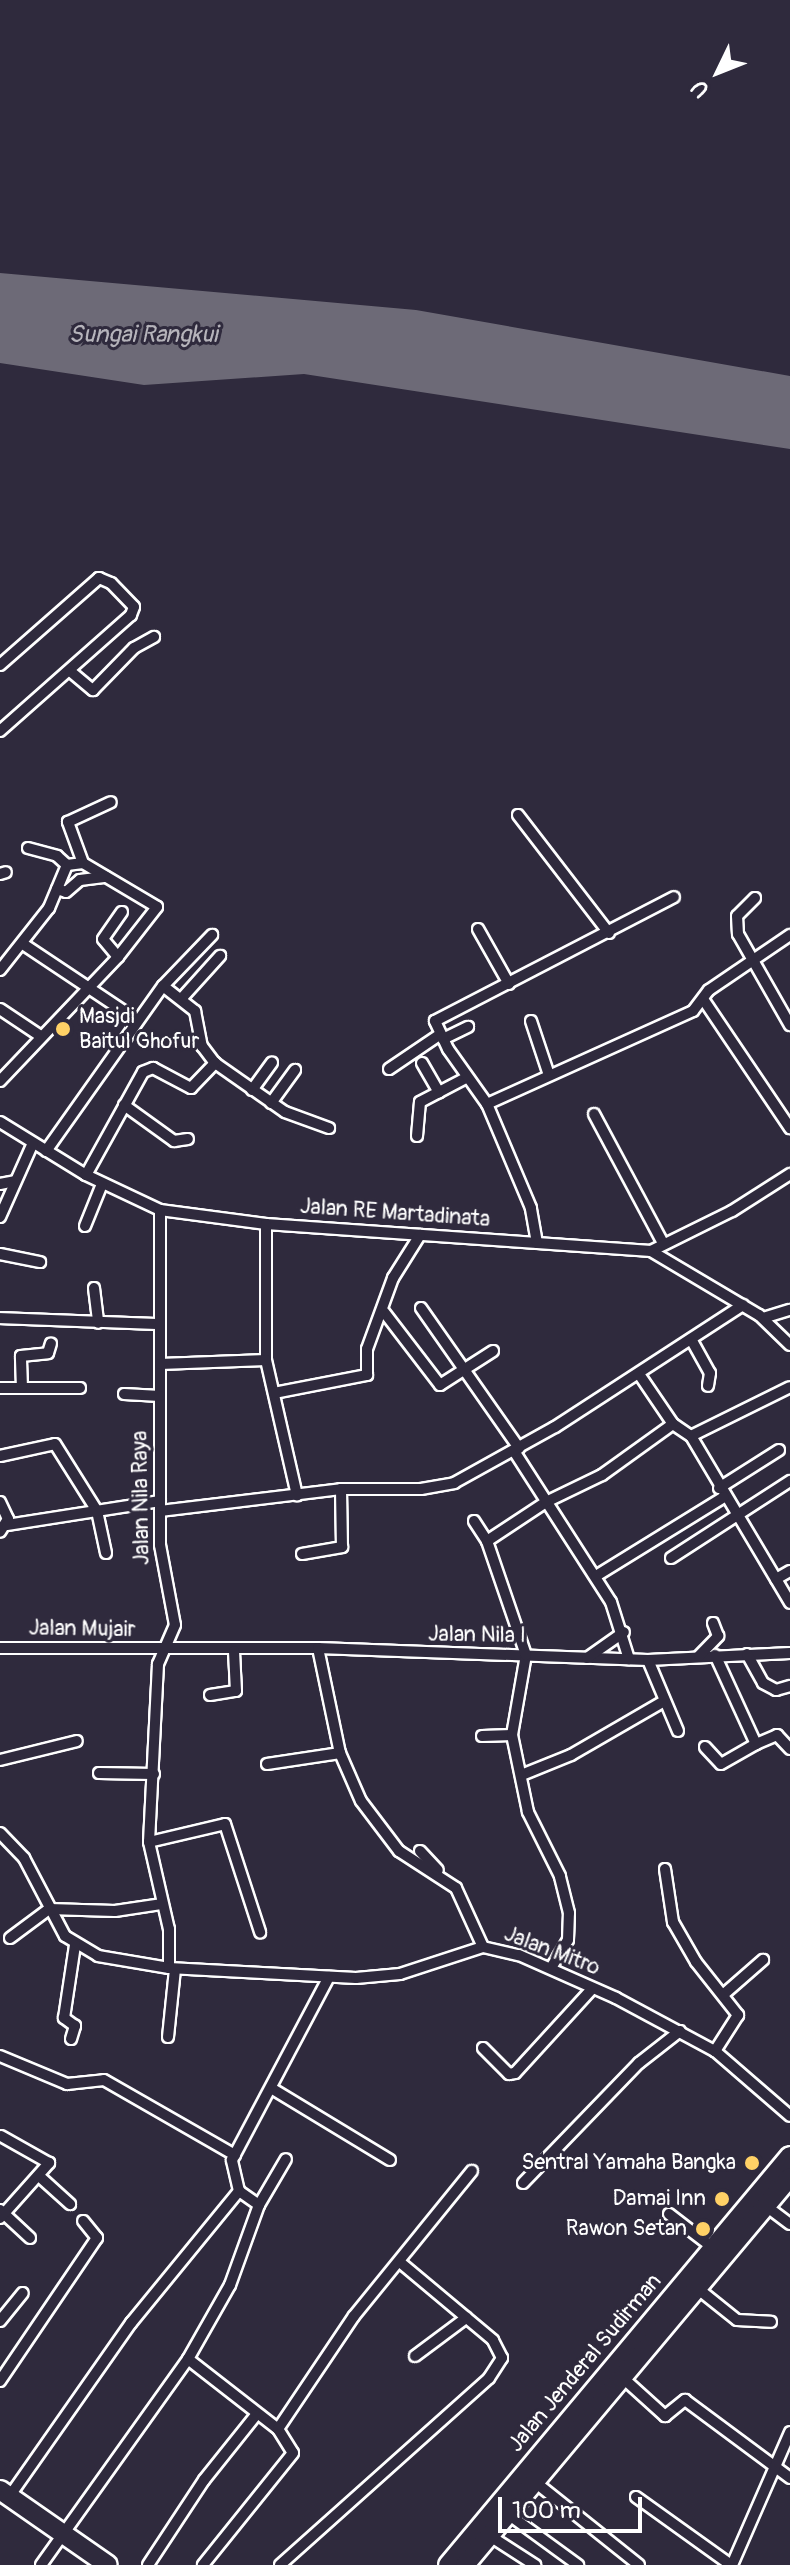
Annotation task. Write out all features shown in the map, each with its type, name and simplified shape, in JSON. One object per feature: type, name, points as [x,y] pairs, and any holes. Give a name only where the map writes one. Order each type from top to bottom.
[{"type":"highway","name":"Jalan Jenderal Sudirman","points":[[465,2565],[535,2482],[712,2247],[790,2156]]},
{"type":"highway","name":"Jalan Jenderal Sudirman","points":[[448,2565],[581,2417],[623,2378],[790,2177]]},
{"type":"highway","points":[[4,2493],[108,2565]]},
{"type":"street","points":[[0,665],[103,578],[133,612],[0,731]]},
{"type":"street","points":[[70,671],[93,690],[134,648],[154,637]]},
{"type":"street","points":[[83,863],[68,822],[111,802]]},
{"type":"street","points":[[518,815],[609,933]]},
{"type":"street","points":[[0,1081],[118,957],[157,908],[83,863],[67,865],[57,856],[28,848]]},
{"type":"street","points":[[0,970],[23,944],[57,889],[67,865]]},
{"type":"street","points":[[57,889],[66,892],[80,880],[107,877]]},
{"type":"street","points":[[537,1243],[531,1208],[487,1104],[466,1078],[441,1037],[437,1019],[674,897]]},
{"type":"street","points":[[755,898],[735,920],[752,958],[790,1025]]},
{"type":"street","points":[[118,957],[103,939],[122,912]]},
{"type":"street","points":[[478,929],[509,984]]},
{"type":"street","points":[[46,1151],[163,986],[212,935]]},
{"type":"street","points":[[487,1104],[651,1034],[693,1011],[752,958],[789,937]]},
{"type":"street","points":[[23,944],[137,1020]]},
{"type":"street","points":[[182,998],[220,956]]},
{"type":"street","points":[[163,986],[182,998],[199,1017],[202,1046],[215,1063],[271,1103],[329,1128]]},
{"type":"street","points":[[703,999],[790,1128]]},
{"type":"street","points":[[0,1009],[42,1037]]},
{"type":"street","points":[[531,1021],[549,1075]]},
{"type":"street","points":[[389,1069],[441,1037],[468,1027]]},
{"type":"street","points":[[252,1090],[272,1062]]},
{"type":"street","points":[[86,1175],[148,1068],[186,1089],[195,1086],[215,1063]]},
{"type":"street","points":[[422,1063],[439,1092]]},
{"type":"street","points":[[271,1103],[295,1070]]},
{"type":"street","points":[[417,1136],[419,1104],[466,1078]]},
{"type":"street","points":[[124,1105],[174,1141],[188,1139]]},
{"type":"street","points":[[594,1114],[663,1243]]},
{"type":"street","name":"Jalan RE Martadinata","points":[[0,1122],[102,1184],[160,1210],[266,1224],[651,1251]]},
{"type":"street","points":[[0,1217],[33,1143]]},
{"type":"street","points":[[790,1174],[732,1211],[651,1251],[763,1318],[790,1345]]},
{"type":"street","points":[[0,1184],[15,1181]]},
{"type":"street","points":[[85,1226],[102,1184]]},
{"type":"street","name":"Jalan Nila Raya","points":[[160,1210],[160,1506],[163,1574],[175,1625],[163,1651],[156,1684],[149,1842],[169,1929],[172,1969],[168,2037]]},
{"type":"street","points":[[266,1224],[266,1360],[297,1495]]},
{"type":"street","points":[[274,1393],[366,1376],[367,1349],[386,1315],[396,1271],[425,1236]]},
{"type":"street","points":[[0,1254],[40,1262]]},
{"type":"street","points":[[94,1288],[98,1323]]},
{"type":"street","points":[[0,1502],[4,1529],[97,1511],[341,1489],[415,1489],[454,1483],[552,1429],[743,1305]]},
{"type":"street","points":[[421,1308],[469,1371],[546,1502],[596,1576],[624,1632],[629,1659]]},
{"type":"street","points":[[763,1318],[790,1310]]},
{"type":"street","points":[[386,1315],[440,1385],[469,1371],[493,1351]]},
{"type":"street","points":[[0,1318],[158,1324]]},
{"type":"street","points":[[691,1339],[710,1373],[708,1386]]},
{"type":"street","points":[[22,1388],[21,1356],[48,1353],[51,1343]]},
{"type":"street","points":[[160,1364],[266,1360]]},
{"type":"street","points":[[648,1368],[673,1424],[697,1433],[724,1488],[782,1575],[790,1603]]},
{"type":"street","points":[[697,1433],[790,1387]]},
{"type":"street","points":[[0,1388],[80,1388]]},
{"type":"street","points":[[124,1394],[160,1396]]},
{"type":"street","points":[[487,1541],[546,1502],[587,1479],[602,1475],[673,1424]]},
{"type":"street","points":[[0,1456],[53,1443],[97,1511],[106,1553]]},
{"type":"street","points":[[596,1576],[779,1450]]},
{"type":"street","points":[[671,1558],[739,1511],[790,1481]]},
{"type":"street","points":[[302,1554],[342,1547],[341,1489]]},
{"type":"street","points":[[474,1521],[487,1541],[526,1655],[512,1735],[524,1774],[528,1812],[560,1876],[569,1913],[568,1940],[551,1968]]},
{"type":"street","points":[[699,1656],[718,1636],[713,1623]]},
{"type":"street","points":[[587,1658],[624,1632]]},
{"type":"street","name":"Jalan Mujair","points":[[0,1648],[163,1651]]},
{"type":"street","points":[[318,1648],[341,1756],[348,1774],[399,1851],[445,1878]]},
{"type":"street","name":"Jalan Nila I","points":[[163,1651],[318,1648],[380,1654],[648,1660],[790,1653]]},
{"type":"street","points":[[210,1695],[235,1693],[234,1651]]},
{"type":"street","points":[[747,1654],[763,1683],[776,1690],[790,1686]]},
{"type":"street","points":[[715,1655],[756,1744]]},
{"type":"street","points":[[648,1660],[678,1731]]},
{"type":"street","points":[[524,1774],[571,1755],[664,1701]]},
{"type":"street","points":[[482,1736],[512,1735]]},
{"type":"street","points":[[705,1747],[721,1764],[777,1735],[790,1749]]},
{"type":"street","points":[[0,1760],[77,1741]]},
{"type":"street","points":[[267,1764],[341,1756]]},
{"type":"street","points":[[99,1773],[154,1774]]},
{"type":"street","points":[[149,1842],[225,1824],[260,1932]]},
{"type":"street","points":[[0,1833],[24,1858],[49,1909],[75,1945],[64,2018],[75,2026],[71,2039]]},
{"type":"street","points":[[420,1851],[468,1906],[483,1947]]},
{"type":"street","points":[[665,1869],[673,1922],[696,1962],[724,1994],[738,2021],[715,2051]]},
{"type":"street","points":[[10,1938],[49,1909],[115,1911],[162,1904]]},
{"type":"street","name":"Jalan Mitro","points":[[75,1945],[107,1959],[172,1969],[353,1978],[400,1974],[483,1947],[551,1968],[680,2031],[715,2051],[790,2116]]},
{"type":"street","points":[[724,1994],[763,1960]]},
{"type":"street","points":[[259,2205],[239,2191],[232,2176],[235,2155],[329,1977]]},
{"type":"street","points":[[483,2048],[509,2074],[515,2073],[593,1988]]},
{"type":"street","points":[[523,2183],[639,2063],[680,2031]]},
{"type":"street","points":[[0,2056],[67,2084],[104,2080],[235,2155]]},
{"type":"street","points":[[271,2088],[390,2160]]},
{"type":"street","points":[[1,2136],[47,2158],[49,2166],[1,2214],[30,2238]]},
{"type":"street","points":[[41,2565],[188,2359],[230,2285],[259,2205],[286,2159]]},
{"type":"street","points":[[278,2429],[354,2316],[401,2263],[472,2171]]},
{"type":"street","points":[[39,2176],[70,2204]]},
{"type":"street","points":[[4,2493],[131,2323],[239,2191]]},
{"type":"street","points":[[766,2206],[790,2224]]},
{"type":"street","points":[[669,2214],[712,2247]]},
{"type":"street","points":[[0,2381],[97,2238],[83,2221]]},
{"type":"street","points":[[280,2565],[499,2364],[500,2347],[401,2263]]},
{"type":"street","points":[[697,2288],[737,2320],[771,2322]]},
{"type":"street","points":[[0,2321],[23,2293]]},
{"type":"street","points":[[415,2356],[466,2318]]},
{"type":"street","points":[[188,2359],[256,2415],[278,2429],[293,2454],[203,2565]]},
{"type":"street","points":[[623,2378],[662,2415],[685,2400],[790,2478]]},
{"type":"street","points":[[148,2565],[204,2480],[256,2415]]},
{"type":"street","points":[[636,2497],[731,2565],[790,2432]]},
{"type":"street","points":[[535,2482],[639,2565]]},
{"type":"street","points":[[508,2514],[578,2565]]},
{"type":"street","points":[[490,2536],[535,2565]]},
{"type":"water","name":"Sungai Rangkui","points":[[0,273],[416,310],[790,376],[790,449],[304,374],[144,385],[0,363]]},
{"type":"place","name":"Masjdi Baitul Ghofur","points":[[63,1029]]},
{"type":"place","name":"Sentral Yamaha Bangka","points":[[752,2163]]},
{"type":"place","name":"Damai Inn","points":[[722,2199]]},
{"type":"place","name":"Rawon Setan","points":[[703,2229]]}]
